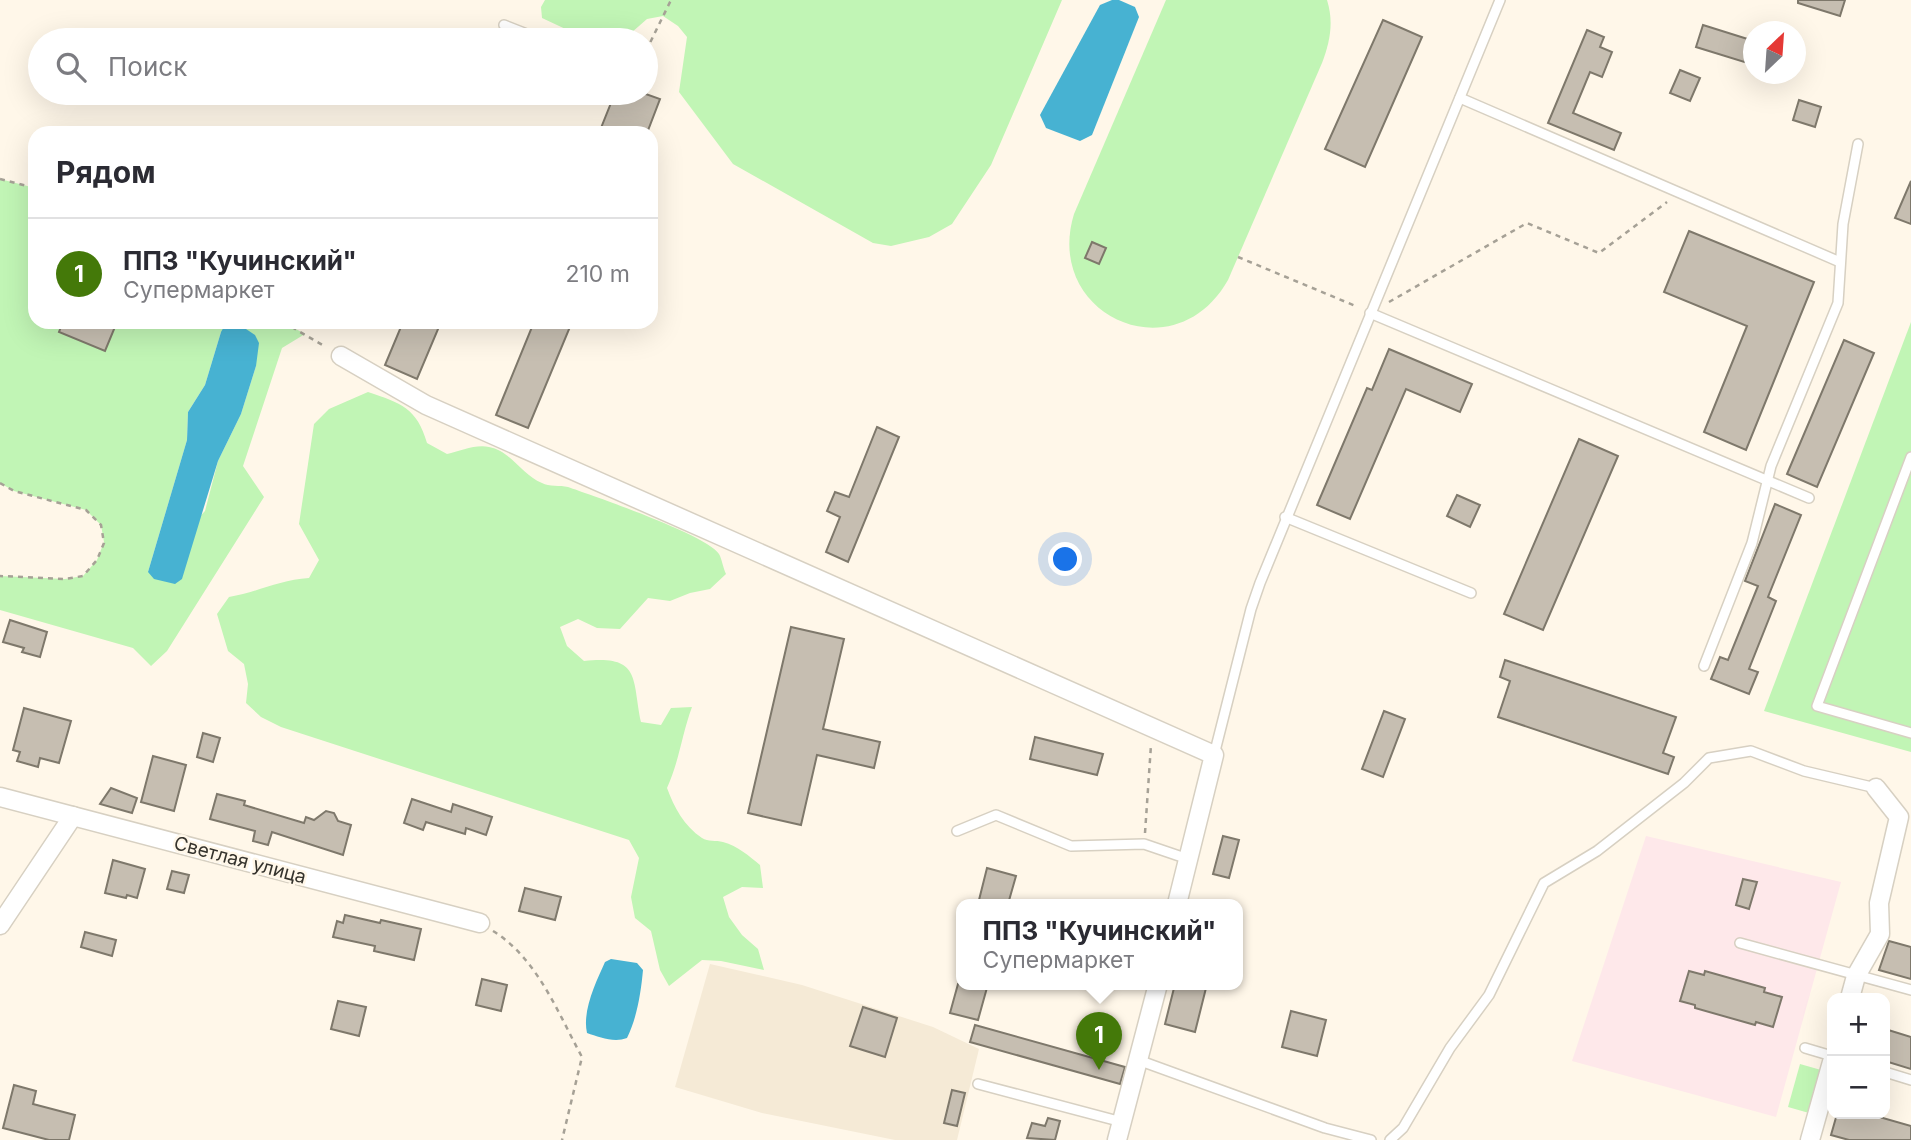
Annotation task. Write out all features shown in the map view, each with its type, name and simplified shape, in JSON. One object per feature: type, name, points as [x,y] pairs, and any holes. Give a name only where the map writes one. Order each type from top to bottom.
[{"type":"street","points":[[341,356],[426,405],[1214,755],[1178,899]]},
{"type":"street","points":[[1851,993],[1856,976],[1880,934],[1879,902],[1899,817],[1876,788]]},
{"type":"street","name":"Светлая улица","points":[[0,796],[480,923]]},
{"type":"street","points":[[0,925],[73,816]]},
{"type":"street","points":[[1117,1140],[1156,990]]},
{"type":"street","points":[[1810,1140],[1827,1080]]},
{"type":"lane","points":[[1214,755],[1251,609],[1285,517],[1500,0]]},
{"type":"lane","points":[[504,25],[511,28]]},
{"type":"lane","points":[[1460,98],[1840,262]]},
{"type":"lane","points":[[1703,666],[1752,544],[1771,466],[1838,303],[1843,224],[1858,144]]},
{"type":"lane","points":[[1370,313],[1809,498]]},
{"type":"lane","points":[[1911,457],[1818,706],[1911,733]]},
{"type":"lane","points":[[1285,517],[1471,593]]},
{"type":"lane","points":[[1390,1140],[1403,1128],[1450,1048],[1489,995],[1544,883],[1597,851],[1684,783],[1709,758],[1751,751],[1804,771],[1876,788]]},
{"type":"lane","points":[[957,831],[996,815],[1072,846],[1144,844],[1188,859]]},
{"type":"lane","points":[[1740,943],[1911,990]]},
{"type":"lane","points":[[1805,1048],[1827,1055]]},
{"type":"lane","points":[[1138,1060],[1325,1128],[1371,1140]]},
{"type":"lane","points":[[1890,1074],[1911,1080]]},
{"type":"lane","points":[[978,1084],[1122,1122]]},
{"type":"path","points":[[657,28],[671,0]]},
{"type":"path","points":[[0,179],[28,186]]},
{"type":"path","points":[[1238,257],[1370,313],[1527,223],[1599,253],[1678,192]]},
{"type":"path","points":[[296,329],[341,356]]},
{"type":"path","points":[[0,483],[14,491],[86,510],[101,526],[104,542],[97,560],[83,576],[65,579],[0,576]]},
{"type":"path","points":[[1144,844],[1153,728]]},
{"type":"path","points":[[480,923],[508,940],[526,961],[551,999],[582,1056],[562,1140]]},
{"type":"shaded area","points":[[1646,836],[1841,882],[1776,1117],[1572,1061]]},
{"type":"shaded area","points":[[710,964],[802,985],[933,1027],[979,1049],[957,1140],[895,1140],[762,1113],[675,1087]]},
{"type":"green space","points":[[545,0],[1062,0],[991,165],[952,224],[929,237],[891,246],[873,243],[733,164],[679,92],[687,37],[678,26],[663,16],[647,19],[637,28],[563,28],[542,18],[541,7]]},
{"type":"green space","points":[[1166,0],[1327,0],[1331,24],[1322,63],[1228,280],[1205,309],[1177,324],[1147,327],[1119,320],[1095,304],[1077,280],[1070,250],[1074,214]]},
{"type":"green space","points":[[0,179],[28,186],[28,329],[296,329],[305,334],[282,348],[243,466],[264,497],[167,651],[151,666],[133,648],[0,610],[0,576],[65,579],[83,576],[97,560],[104,542],[101,525],[86,510],[14,491],[0,483]],"holes":[[[221,332],[256,366],[241,414],[218,461],[205,511],[148,572],[187,440],[188,412],[205,385]]]},
{"type":"green space","points":[[1911,322],[1911,752],[1764,711]]},
{"type":"green space","points":[[368,392],[406,408],[418,422],[427,443],[447,454],[479,446],[497,449],[542,483],[568,487],[649,517],[694,537],[719,554],[726,574],[710,589],[670,601],[648,598],[620,629],[597,628],[578,619],[560,627],[567,646],[584,661],[602,660],[625,666],[634,682],[641,722],[661,725],[671,708],[692,707],[667,788],[680,816],[696,833],[704,839],[734,846],[760,865],[763,888],[742,887],[723,897],[729,917],[742,935],[758,949],[764,970],[702,960],[669,986],[660,970],[651,931],[635,918],[631,897],[639,858],[629,840],[281,727],[261,717],[246,703],[248,684],[244,664],[228,651],[217,614],[229,597],[309,578],[319,560],[299,524],[314,424],[329,409]]},
{"type":"green space","points":[[1800,1064],[1821,1070],[1809,1113],[1788,1107]]},
{"type":"water","points":[[1112,0],[1135,7],[1139,17],[1092,135],[1080,141],[1046,128],[1040,115],[1100,5]]},
{"type":"water","points":[[223,329],[246,329],[255,335],[259,343],[256,366],[241,414],[218,461],[182,579],[175,584],[154,579],[148,572],[187,440],[188,412],[205,385]]},
{"type":"water","points":[[611,959],[637,963],[643,970],[633,1022],[627,1038],[617,1040],[587,1033],[586,1024],[586,1015],[598,978],[605,962]]},
{"type":"building","points":[[1798,0],[1845,0],[1840,16],[1798,3]]},
{"type":"building","points":[[1383,20],[1422,37],[1365,167],[1325,149]]},
{"type":"building","points":[[1703,25],[1743,38],[1743,62],[1696,47]]},
{"type":"building","points":[[1587,30],[1604,37],[1600,47],[1612,52],[1602,77],[1590,72],[1573,113],[1621,133],[1614,150],[1548,123]]},
{"type":"building","points":[[1680,70],[1700,78],[1690,101],[1670,93]]},
{"type":"building","points":[[1799,100],[1821,107],[1815,127],[1793,120]]},
{"type":"building","points":[[610,105],[658,105],[650,126],[602,126]]},
{"type":"building","points":[[1911,181],[1911,224],[1895,218]]},
{"type":"building","points":[[1689,231],[1814,282],[1746,450],[1704,432],[1747,326],[1664,292]]},
{"type":"building","points":[[1092,242],[1106,248],[1099,264],[1085,258]]},
{"type":"building","points":[[60,329],[114,329],[105,351],[59,332]]},
{"type":"building","points":[[400,329],[438,329],[417,379],[385,365]]},
{"type":"building","points":[[531,329],[569,329],[528,428],[496,415]]},
{"type":"building","points":[[1844,340],[1874,353],[1817,487],[1787,474]]},
{"type":"building","points":[[1389,349],[1472,384],[1460,412],[1406,389],[1350,519],[1317,505],[1367,388],[1372,390]]},
{"type":"building","points":[[877,427],[899,437],[848,562],[826,552],[840,517],[827,511],[835,492],[849,497]]},
{"type":"building","points":[[1579,439],[1618,456],[1543,630],[1504,614]]},
{"type":"building","points":[[1457,495],[1480,505],[1470,527],[1447,516]]},
{"type":"building","points":[[1775,504],[1801,515],[1768,597],[1776,601],[1749,669],[1758,672],[1749,694],[1711,679],[1720,657],[1728,660],[1758,586],[1745,581]]},
{"type":"building","points":[[10,620],[47,632],[40,657],[22,652],[24,648],[3,642]]},
{"type":"building","points":[[791,627],[844,639],[823,729],[880,742],[874,768],[817,755],[801,825],[748,813]]},
{"type":"building","points":[[1505,660],[1676,717],[1663,753],[1674,757],[1668,774],[1498,717],[1510,681],[1500,677]]},
{"type":"building","points":[[24,708],[71,721],[59,763],[40,758],[38,767],[17,761],[20,752],[13,750]]},
{"type":"building","points":[[1384,711],[1405,719],[1383,777],[1362,769]]},
{"type":"building","points":[[203,733],[220,738],[213,762],[197,757]]},
{"type":"building","points":[[1035,737],[1103,754],[1097,775],[1030,759]]},
{"type":"building","points":[[153,756],[186,765],[174,811],[141,802]]},
{"type":"building","points":[[111,788],[137,798],[132,813],[100,804]]},
{"type":"building","points":[[217,794],[245,801],[244,805],[304,823],[306,817],[314,820],[326,811],[334,813],[338,821],[351,825],[343,855],[272,832],[268,845],[253,841],[255,831],[210,819]]},
{"type":"building","points":[[412,799],[451,812],[453,804],[492,817],[486,835],[466,828],[465,834],[426,822],[423,830],[404,823]]},
{"type":"building","points":[[1223,836],[1239,840],[1229,878],[1213,874]]},
{"type":"building","points":[[113,860],[145,869],[137,898],[105,893]]},
{"type":"building","points":[[987,868],[1016,876],[1009,899],[979,899]]},
{"type":"building","points":[[172,871],[189,875],[184,893],[167,889]]},
{"type":"building","points":[[1743,879],[1757,882],[1749,909],[1736,905]]},
{"type":"building","points":[[525,888],[561,897],[555,920],[519,911]]},
{"type":"building","points":[[345,915],[421,929],[414,960],[374,951],[375,946],[333,937],[337,921],[343,923]]},
{"type":"building","points":[[85,932],[116,940],[112,956],[81,947]]},
{"type":"building","points":[[1889,941],[1911,947],[1911,979],[1879,970]]},
{"type":"building","points":[[1689,971],[1704,975],[1705,971],[1765,988],[1764,992],[1782,997],[1773,1027],[1756,1022],[1755,1025],[1680,1001]]},
{"type":"building","points":[[482,979],[507,985],[501,1011],[476,1005]]},
{"type":"building","points":[[956,990],[986,990],[978,1020],[950,1013]]},
{"type":"building","points":[[1174,990],[1206,990],[1195,1032],[1165,1024]]},
{"type":"building","points":[[338,1001],[366,1007],[359,1036],[331,1029]]},
{"type":"building","points":[[863,1007],[897,1018],[885,1057],[850,1046]]},
{"type":"building","points":[[1291,1011],[1326,1020],[1317,1056],[1282,1047]]},
{"type":"building","points":[[975,1025],[1125,1067],[1120,1084],[970,1042]]},
{"type":"building","points":[[1890,1031],[1911,1037],[1911,1069],[1890,1063]]},
{"type":"building","points":[[14,1085],[36,1091],[33,1104],[75,1115],[69,1140],[49,1140],[3,1128]]},
{"type":"building","points":[[952,1090],[965,1093],[957,1126],[944,1123]]},
{"type":"building","points":[[1048,1118],[1060,1121],[1055,1140],[1027,1138],[1032,1123],[1045,1126]]},
{"type":"building","points":[[1836,1119],[1886,1119],[1911,1126],[1911,1140],[1849,1140],[1831,1135]]},
{"type":"place","name":"ППЗ \"Кучинский\"","points":[[1099,1070]]}]
